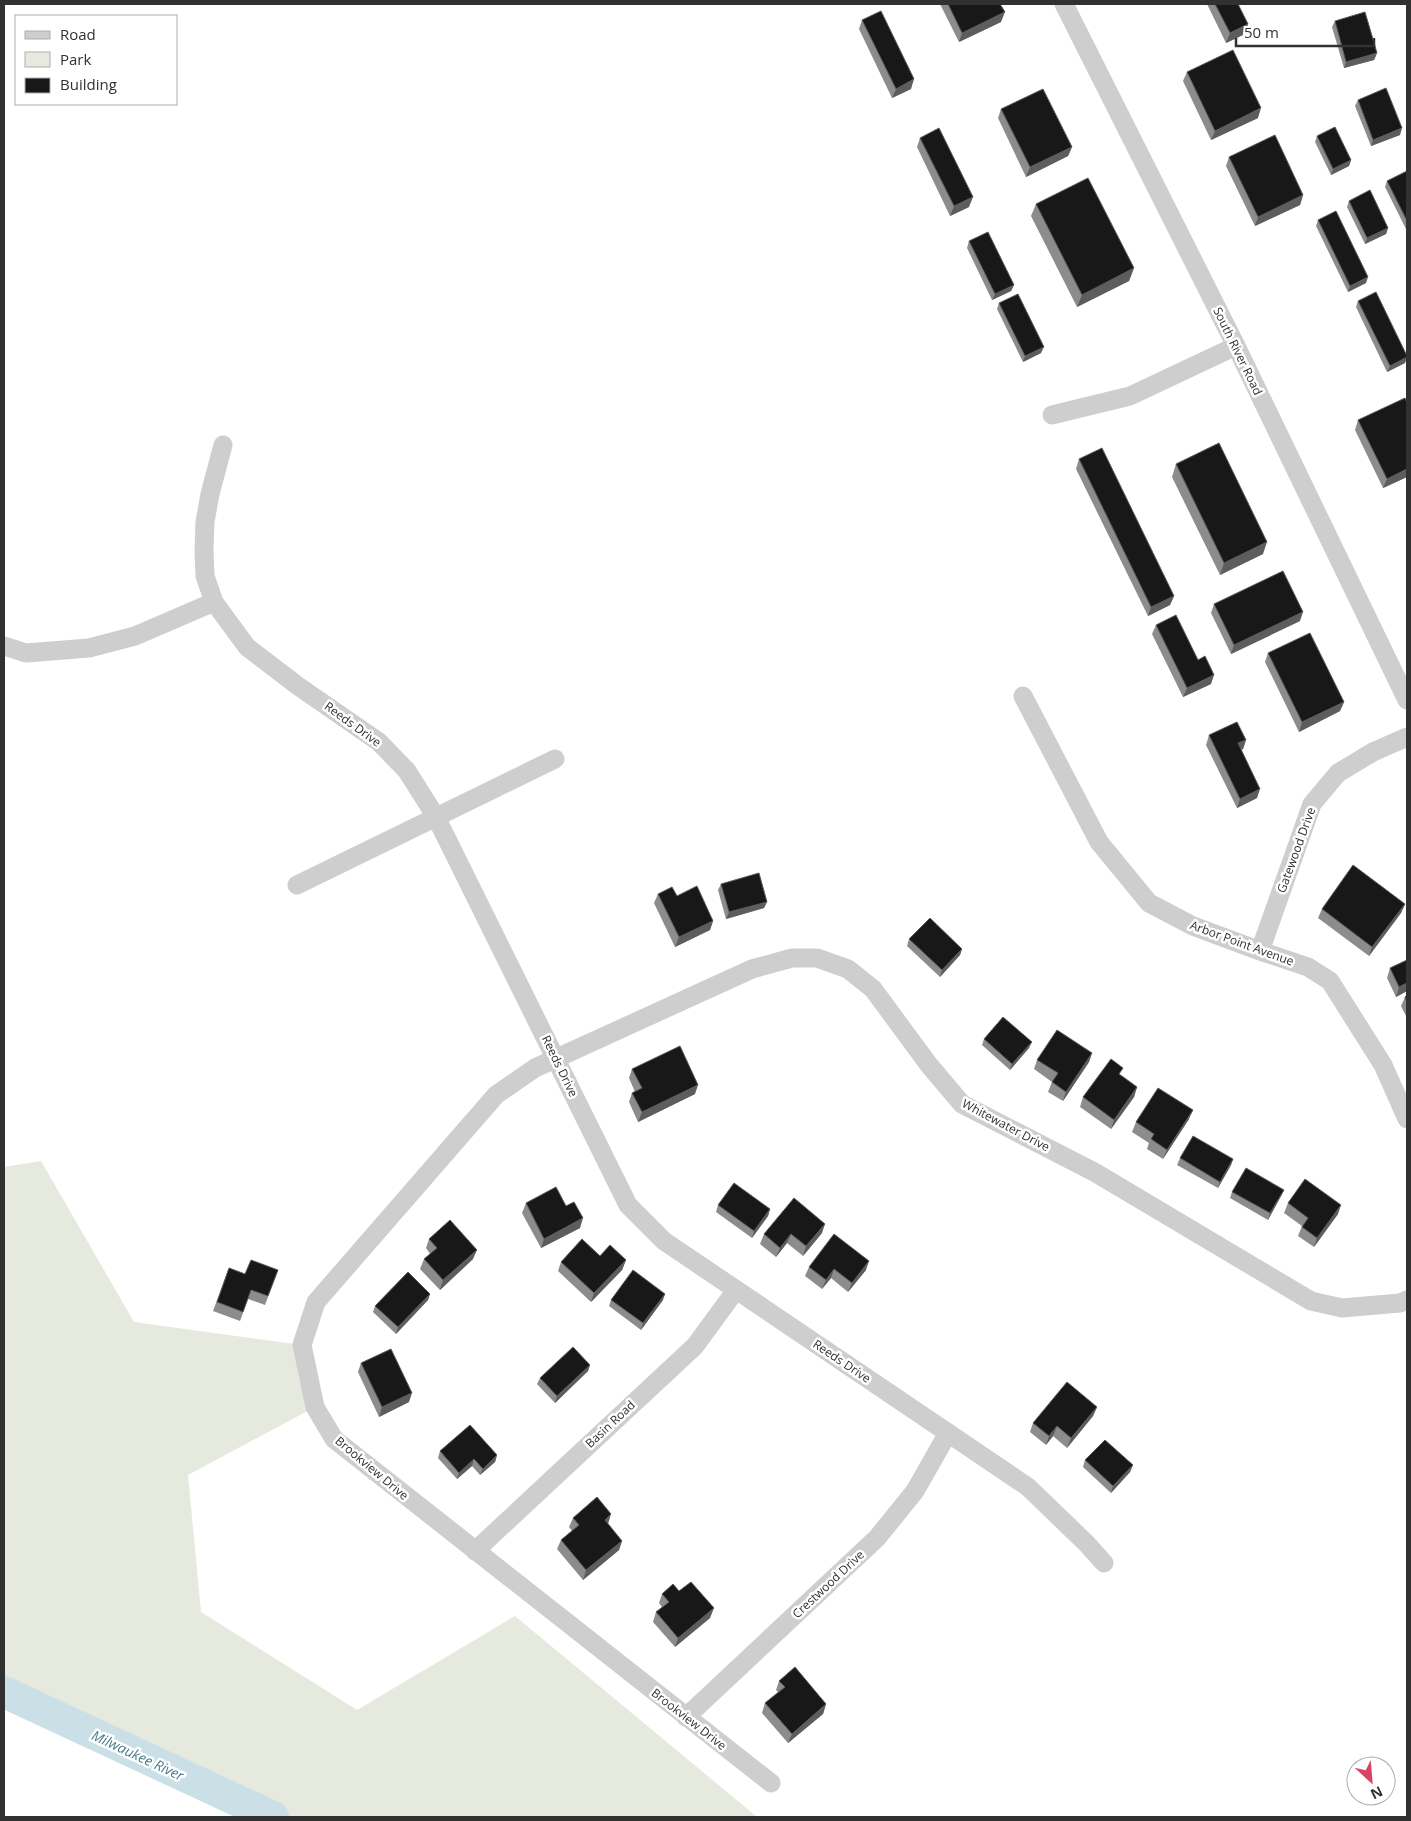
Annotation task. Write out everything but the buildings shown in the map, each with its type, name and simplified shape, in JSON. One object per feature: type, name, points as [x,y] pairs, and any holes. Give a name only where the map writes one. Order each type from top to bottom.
[{"type":"street","name":"South River Road","points":[[1064,4],[1236,346],[1407,700]]},
{"type":"street","points":[[1052,415],[1130,396],[1236,346]]},
{"type":"street","name":"Reeds Drive","points":[[223,445],[210,494],[205,531],[205,576],[214,602],[247,647],[298,686],[379,742],[407,771],[436,817],[628,1205],[664,1241],[1028,1487],[1104,1563]]},
{"type":"street","points":[[4,646],[26,653],[89,648],[136,636],[214,602]]},
{"type":"street","name":"Arbor Point Avenue","points":[[1024,696],[1099,842],[1149,903],[1193,926],[1308,967],[1330,981],[1383,1065],[1407,1119]]},
{"type":"street","name":"Gatewood Drive","points":[[1260,951],[1312,804],[1338,774],[1373,752],[1407,737]]},
{"type":"street","points":[[297,886],[555,758]]},
{"type":"street","name":"Whitewater Drive","points":[[556,1058],[752,969],[792,958],[816,958],[848,969],[873,988],[928,1065],[962,1104],[1096,1173],[1311,1300],[1342,1308],[1400,1303],[1407,1300]]},
{"type":"street","name":"Brookview Drive","points":[[556,1058],[535,1068],[496,1096],[316,1302],[302,1344],[315,1406],[334,1439],[771,1783]]},
{"type":"street","name":"Basin Road","points":[[475,1551],[694,1346],[736,1290]]},
{"type":"street","name":"Crestwood Drive","points":[[686,1717],[877,1538],[915,1491],[948,1433]]},
{"type":"green space","points":[[41,1161],[134,1322],[302,1345],[315,1407],[188,1475],[201,1612],[357,1710],[515,1616],[757,1817],[265,1817],[4,1693],[4,1167]]},
{"type":"waterway","name":"Milwaukee River","points":[[4,1692],[273,1817]]}]
